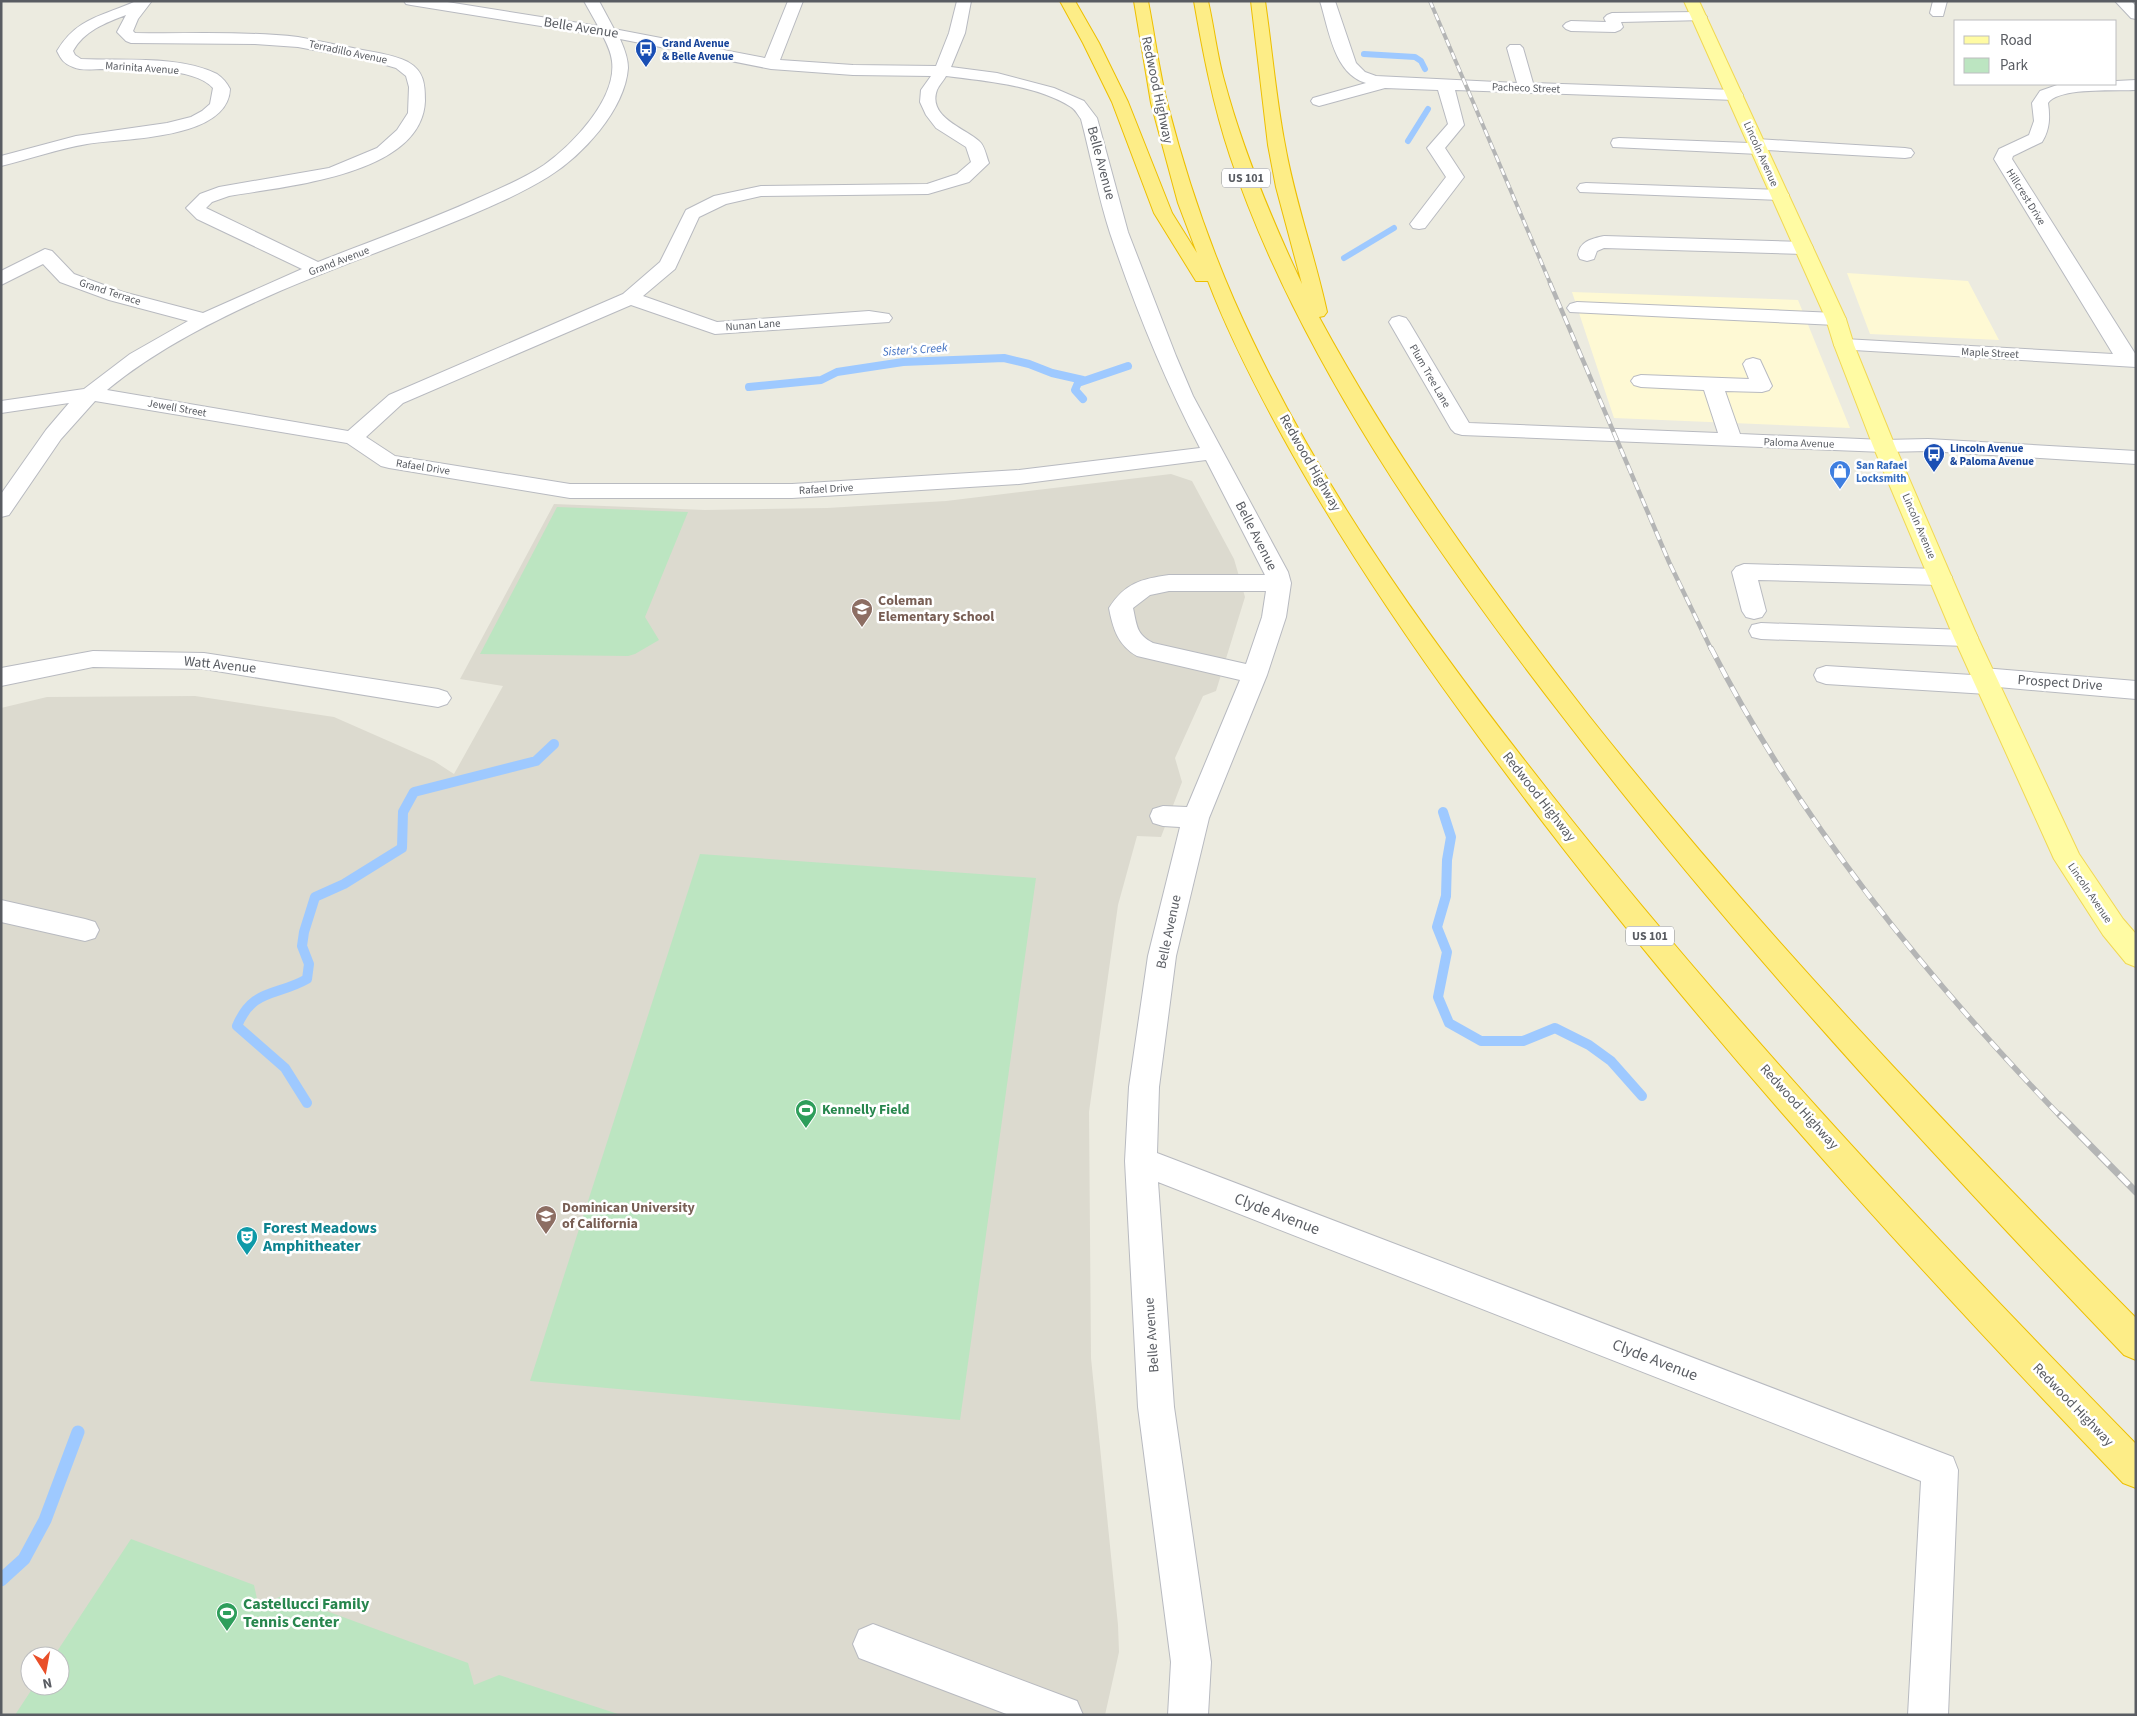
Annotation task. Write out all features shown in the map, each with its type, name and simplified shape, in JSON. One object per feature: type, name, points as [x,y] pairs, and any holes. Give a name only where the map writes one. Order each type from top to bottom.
[{"type":"highway","points":[[1067,1],[1092,43],[1120,102],[1163,213],[1244,341]]},
{"type":"highway","name":"Redwood Highway","points":[[1141,1],[1150,68],[1169,146],[1219,287],[1273,400],[1309,464],[1400,609],[1470,707],[1594,868],[1699,994],[1964,1289],[2136,1470]]},
{"type":"highway","name":"US 101","points":[[1201,1],[1213,70],[1235,148],[1271,238],[1323,343],[1357,402],[1443,536],[1557,694],[1712,884],[1869,1061],[2045,1250],[2136,1343]]},
{"type":"highway","points":[[1258,1],[1277,152],[1309,272],[1323,343]]},
{"type":"main road","name":"Lincoln Avenue","points":[[1695,9],[1836,319],[1844,345],[1884,446],[1985,681],[2068,859],[2113,927],[2136,955]]},
{"type":"street","name":"Belle Avenue","points":[[411,1],[608,32],[771,64],[853,70],[942,71],[997,78],[1048,91],[1078,104],[1085,110],[1095,136],[1119,232],[1183,396],[1276,572],[1279,583],[1274,617],[1255,675],[1196,818],[1162,956],[1144,1087],[1141,1161],[1156,1407],[1191,1662],[1188,1715]]},
{"type":"street","name":"Grand Avenue","points":[[1,510],[59,429],[90,394],[151,349],[204,319],[318,269],[450,218],[508,192],[556,164],[598,120],[611,98],[620,69],[620,57],[591,1]]},
{"type":"street","points":[[771,64],[796,1]]},
{"type":"street","points":[[353,438],[396,399],[630,298],[668,265],[692,214],[720,200],[761,191],[928,189],[963,178],[980,163],[974,145],[942,124],[934,115],[928,102],[929,90],[942,71],[957,33],[964,1]]},
{"type":"street","points":[[1327,1],[1348,64],[1353,73],[1385,83]]},
{"type":"street","points":[[2122,1],[2136,15]]},
{"type":"street","name":"Marinita Avenue","points":[[1,161],[84,139],[135,133],[191,122],[207,116],[217,107],[221,102],[222,89],[215,79],[206,75],[164,68],[78,64],[68,58],[65,51],[68,43],[82,30],[143,3]]},
{"type":"street","name":"Terradillo Avenue","points":[[143,3],[131,19],[125,32],[131,38],[255,38],[298,42],[374,56],[402,65],[414,74],[417,87],[416,113],[404,133],[383,152],[333,173],[225,191],[206,198],[195,208],[203,216],[318,269]]},
{"type":"street","points":[[1571,26],[1615,27],[1612,18],[1695,9]]},
{"type":"street","points":[[1515,48],[1526,88]]},
{"type":"street","name":"Pacheco Street","points":[[1319,101],[1385,83],[1735,95]]},
{"type":"street","points":[[1420,224],[1456,177],[1436,148],[1456,125],[1445,85]]},
{"type":"street","name":"Hillcrest Drive","points":[[2132,361],[2003,159],[2005,154],[2036,138],[2042,120],[2040,103],[2046,94],[2062,88],[2136,85]]},
{"type":"street","points":[[1619,143],[1758,146],[1904,153]]},
{"type":"street","points":[[1586,188],[1780,195]]},
{"type":"street","points":[[1587,255],[1588,250],[1594,244],[1604,242],[1804,248]]},
{"type":"street","name":"Grand Terrace","points":[[1,279],[44,255],[67,278],[116,296],[204,319]]},
{"type":"street","name":"Nunan Lane","points":[[630,298],[715,328],[870,317],[882,318]]},
{"type":"street","points":[[1577,308],[1836,319]]},
{"type":"street","name":"Plum Tree Lane","points":[[1399,322],[1462,430]]},
{"type":"street","name":"Maple Street","points":[[1844,345],[2132,361]]},
{"type":"street","points":[[1641,381],[1762,386],[1753,364]]},
{"type":"street","points":[[1712,384],[1731,440]]},
{"type":"street","name":"Jewell Street","points":[[1,407],[90,394],[353,438]]},
{"type":"street","name":"Paloma Avenue","points":[[1462,430],[1884,446],[1928,445],[2136,458]]},
{"type":"street","name":"Rafael Drive","points":[[353,438],[389,461],[570,491],[792,491],[1019,477],[1124,476],[1213,453]]},
{"type":"street","points":[[1940,577],[1744,572],[1758,621],[1966,638]]},
{"type":"street","points":[[1255,675],[1146,650],[1134,644],[1128,637],[1121,608],[1128,596],[1153,585],[1169,583],[1279,583]]},
{"type":"street","name":"Watt Avenue","points":[[1,677],[93,659],[204,660],[438,698]]},
{"type":"street","name":"Prospect Drive","points":[[1826,675],[1985,681],[2136,690]]},
{"type":"street","points":[[1164,816],[1196,818]]},
{"type":"street","points":[[1,912],[84,930]]},
{"type":"street","name":"Clyde Avenue","points":[[1141,1161],[1940,1470],[1928,1715]]},
{"type":"street","points":[[873,1644],[1062,1715]]},
{"type":"shaded area","points":[[1847,273],[1968,281],[1999,340],[1870,334]]},
{"type":"shaded area","points":[[1572,292],[1798,300],[1850,428],[1614,418]]},
{"type":"shaded area","name":"Dominican University of California","points":[[1171,474],[1192,481],[1234,559],[1245,597],[1216,691],[1203,696],[1175,758],[1182,782],[1161,837],[1137,836],[1118,905],[1089,1112],[1091,1358],[1118,1625],[1119,1652],[1105,1715],[1,1715],[1,708],[47,697],[195,696],[334,717],[434,761],[454,774],[503,686],[460,679],[554,504],[705,510],[827,508],[946,501]]},
{"type":"green space","points":[[557,507],[688,512],[645,617],[659,640],[628,656],[480,654]]},
{"type":"green space","name":"Kennelly Field","points":[[700,854],[1036,878],[960,1420],[530,1381]]},
{"type":"green space","name":"Castellucci Family Tennis Center","points":[[131,1539],[254,1585],[259,1608],[283,1595],[468,1663],[474,1685],[499,1675],[621,1715],[15,1715],[27,1696],[70,1696],[70,1646],[61,1646]]},
{"type":"waterway","points":[[1364,54],[1415,57],[1421,61],[1425,69]]},
{"type":"waterway","points":[[1408,141],[1428,109]]},
{"type":"waterway","points":[[1344,258],[1394,228]]},
{"type":"waterway","name":"Sister's Creek","points":[[749,387],[821,380],[837,372],[903,362],[1004,358],[1029,364],[1052,373],[1083,380]]},
{"type":"waterway","points":[[1083,399],[1075,390],[1078,383],[1128,366]]},
{"type":"waterway","points":[[307,1103],[285,1068],[237,1026],[243,1014],[258,999],[307,979],[309,964],[302,946],[304,932],[315,897],[344,884],[402,848],[403,812],[414,792],[536,761],[554,744]]},
{"type":"waterway","points":[[1443,812],[1451,837],[1447,860],[1446,896],[1437,927],[1447,952],[1438,997],[1449,1023],[1481,1041],[1523,1041],[1555,1028],[1589,1045],[1611,1061],[1642,1096]]},
{"type":"waterway","points":[[1,1580],[24,1559],[45,1520],[78,1432]]},
{"type":"railway","points":[[1430,1],[1551,285]]},
{"type":"railway","points":[[1550,283],[1669,562],[1711,649]]},
{"type":"railway","points":[[1711,648],[1746,712],[1784,775],[1868,895],[1961,1009],[2061,1117]]},
{"type":"railway","points":[[2060,1115],[2136,1192]]},
{"type":"place","name":"Grand Avenue & Belle Avenue","points":[[646,68]]},
{"type":"place","name":"Lincoln Avenue & Paloma Avenue","points":[[1934,473]]},
{"type":"place","name":"San Rafael Locksmith","points":[[1840,490]]},
{"type":"place","name":"Coleman Elementary School","points":[[862,628]]},
{"type":"place","name":"Kennelly Field","points":[[806,1129]]},
{"type":"place","name":"Dominican University of California","points":[[546,1235]]},
{"type":"place","name":"Forest Meadows Amphitheater","points":[[247,1256]]},
{"type":"place","name":"Castellucci Family Tennis Center","points":[[227,1632]]}]
